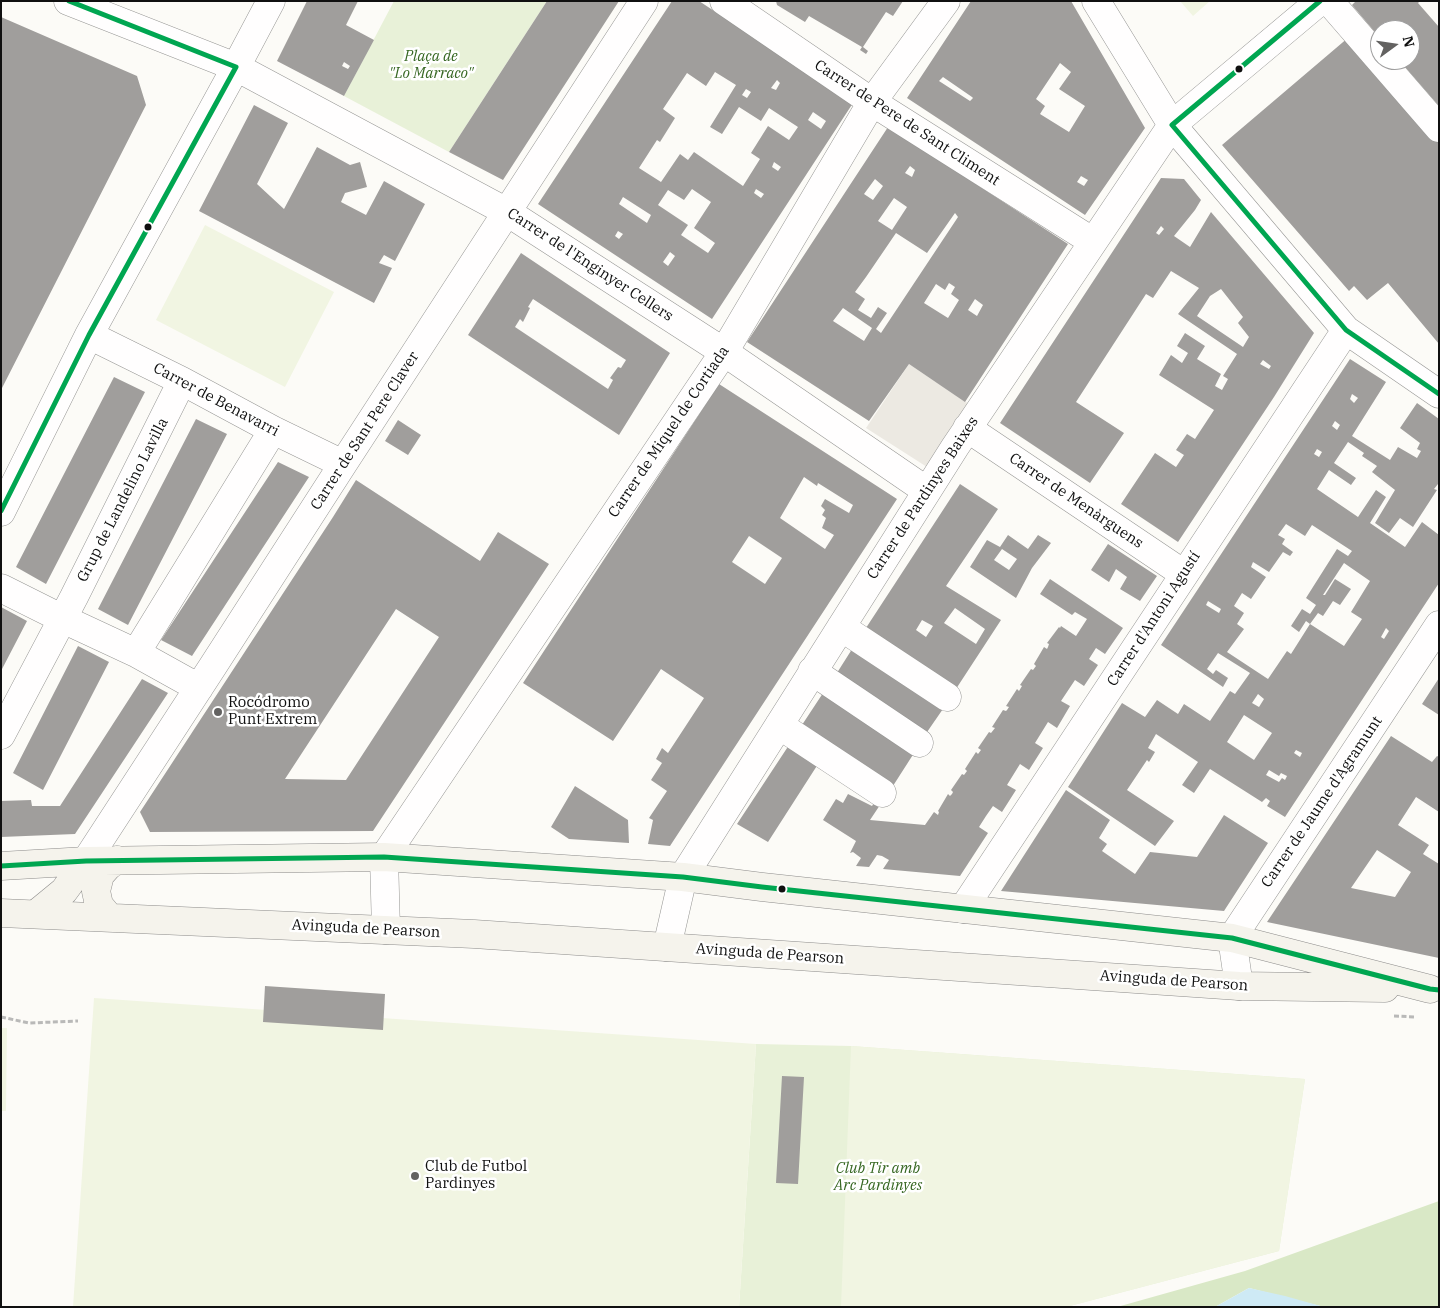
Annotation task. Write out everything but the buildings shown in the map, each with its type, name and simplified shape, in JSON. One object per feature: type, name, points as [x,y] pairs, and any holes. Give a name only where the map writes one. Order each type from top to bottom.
[{"type":"street","name":"Carrer de l'Enginyer Cellers","points":[[68,1],[236,67],[507,212],[724,352],[927,491]]},
{"type":"street","points":[[1,512],[89,335],[271,1]]},
{"type":"street","name":"Carrer de Sant Pere Claver","points":[[86,861],[644,1]]},
{"type":"street","name":"Carrer de Pere de Sant Climent","points":[[724,1],[872,102],[1092,241]]},
{"type":"street","name":"Carrer de Miquel de Cortiada","points":[[384,858],[724,352],[872,102],[946,1]]},
{"type":"street","points":[[1096,1],[1172,125],[1346,330],[1439,394]]},
{"type":"street","name":"Carrer de Pardinyes Baixes","points":[[682,877],[967,428],[1172,125],[1320,1]]},
{"type":"street","points":[[1329,1],[1439,128]]},
{"type":"street","name":"Carrer d'Antoni Agustí","points":[[963,909],[1346,330]]},
{"type":"street","name":"Carrer de Benavarri","points":[[89,335],[343,464]]},
{"type":"street","name":"Grup de Landelino Lavilla","points":[[1,735],[63,619],[182,381]]},
{"type":"street","name":"Carrer de Menàrguens","points":[[967,428],[1184,574]]},
{"type":"street","points":[[136,653],[273,430]]},
{"type":"street","points":[[1,588],[136,653],[199,688]]},
{"type":"street","name":"Carrer de Jaume d'Agramunt","points":[[1232,938],[1439,625]]},
{"type":"street","points":[[841,627],[947,697]]},
{"type":"street","points":[[812,672],[919,743]]},
{"type":"street","points":[[779,725],[882,793]]},
{"type":"street","points":[[384,858],[386,930]]},
{"type":"street","name":"Avinguda de Pearson","points":[[1,866],[116,860],[384,858],[682,877],[1232,938],[1435,989]]},
{"type":"street","points":[[110,918],[99,905],[96,891],[100,875],[116,860]]},
{"type":"street","points":[[36,914],[64,891],[86,861]]},
{"type":"street","points":[[667,947],[682,877]]},
{"type":"street","name":"Avinguda de Pearson","points":[[1,913],[474,934],[1239,986],[1435,989]]},
{"type":"street","points":[[1232,938],[1239,986]]},
{"type":"path","points":[[1,1017],[29,1023],[78,1021]]},
{"type":"green space","name":"Plaça de \"Lo Marraco\"","points":[[394,1],[547,1],[449,152],[344,96]]},
{"type":"green space","points":[[1180,1],[1210,1],[1193,16]]},
{"type":"green space","points":[[205,225],[334,292],[285,387],[156,320]]},
{"type":"green space","name":"Club de Futbol Pardinyes","points":[[94,998],[756,1044],[739,1307],[73,1307]]},
{"type":"green space","points":[[1,1028],[7,1028],[6,1111],[1,1111]]},
{"type":"green space","name":"Club Tir amb Arc Pardinyes","points":[[756,1044],[851,1046],[1305,1079],[1279,1251],[1066,1307],[739,1307]]},
{"type":"green space","name":"Club Tir amb Arc Pardinyes","points":[[851,1046],[1305,1079],[1279,1251],[1066,1307],[841,1307]]},
{"type":"green space","points":[[1439,1201],[1439,1307],[1324,1307],[1249,1288],[1215,1307],[1117,1307],[1245,1271]]},
{"type":"shaded area","points":[[909,364],[969,404],[927,467],[866,428]]},
{"type":"water","points":[[1249,1288],[1285,1296],[1324,1307],[1215,1307]]},
{"type":"transit line","points":[[69,1],[236,67]]},
{"type":"transit line","points":[[1320,1],[1172,125],[1346,330],[1439,394]]},
{"type":"transit line","points":[[1,511],[89,335],[236,67]]},
{"type":"transit line","points":[[1,866],[86,861],[384,857],[683,877],[1232,938],[1439,990]]},
{"type":"place","name":"Rocódromo Punt Extrem","points":[[218,712]]},
{"type":"place","name":"Club de Futbol Pardinyes","points":[[415,1176]]}]
